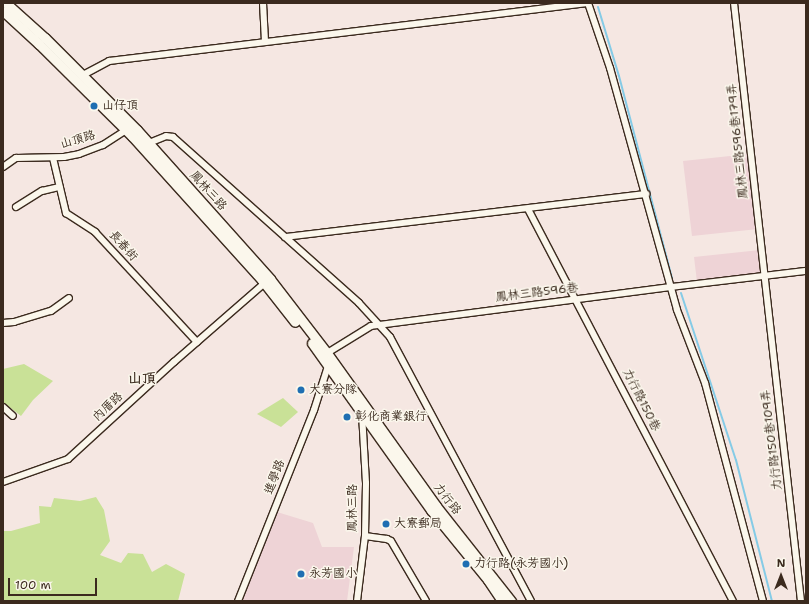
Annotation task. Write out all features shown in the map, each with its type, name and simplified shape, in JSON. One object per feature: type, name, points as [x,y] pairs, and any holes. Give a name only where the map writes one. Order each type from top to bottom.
[{"type":"main road","name":"鳳林三路","points":[[6,3],[83,76],[268,281]]},
{"type":"main road","name":"鳳林三路","points":[[3,11],[130,128],[149,143],[268,281],[331,364],[364,412]]},
{"type":"main road","name":"力行路","points":[[364,412],[431,510],[488,580],[502,601]]},
{"type":"main road","name":"力行路","points":[[364,412],[511,601]]},
{"type":"street","points":[[263,3],[265,42]]},
{"type":"street","points":[[83,76],[109,61],[586,3],[610,68],[678,310],[705,383],[763,601]]},
{"type":"street","name":"鳳林三路596巷179弄","points":[[734,3],[764,276]]},
{"type":"street","name":"山頂路","points":[[3,167],[16,158],[64,158],[103,145],[130,128]]},
{"type":"street","points":[[149,143],[166,136],[174,137],[359,303],[390,337],[531,601]]},
{"type":"street","name":"長春街","points":[[53,158],[66,213],[95,232],[197,342]]},
{"type":"street","points":[[16,207],[42,191],[60,187]]},
{"type":"street","points":[[285,237],[646,194]]},
{"type":"street","name":"力行路150巷","points":[[528,209],[577,299],[733,601]]},
{"type":"street","name":"鳳林三路596巷","points":[[324,355],[371,326],[671,287],[806,272]]},
{"type":"street","name":"力行路150巷109弄","points":[[764,276],[801,601]]},
{"type":"street","name":"內厝路","points":[[3,482],[68,459],[197,342],[268,281]]},
{"type":"street","points":[[3,323],[14,322],[52,311],[69,298]]},
{"type":"street","name":"進學路","points":[[238,601],[331,364]]},
{"type":"street","points":[[3,407],[13,416]]},
{"type":"street","name":"鳳林三路","points":[[357,601],[365,536],[366,483],[364,412]]},
{"type":"street","points":[[365,536],[387,539],[390,541],[426,601]]},
{"type":"shaded area","points":[[749,154],[758,229],[692,236],[683,161]]},
{"type":"shaded area","points":[[760,250],[763,274],[697,282],[694,257]]},
{"type":"shaded area","name":"永芳國小","points":[[277,512],[313,523],[322,547],[354,547],[347,601],[242,601]]},
{"type":"green space","points":[[24,364],[53,381],[33,400],[21,416],[3,402],[3,369]]},
{"type":"green space","points":[[283,398],[298,412],[281,427],[257,414]]},
{"type":"green space","points":[[96,497],[104,510],[110,541],[100,555],[121,563],[128,553],[143,554],[152,572],[166,564],[185,574],[178,601],[3,601],[3,531],[11,531],[40,523],[39,506],[51,507],[54,498],[80,501]]},
{"type":"waterway","points":[[598,7],[619,76],[672,278]]},
{"type":"waterway","points":[[681,293],[736,460],[772,601]]},
{"type":"place","name":"山仔頂","points":[[94,106]]},
{"type":"place","name":"大寮分隊","points":[[301,390]]},
{"type":"place","name":"彰化商業銀行","points":[[347,417]]},
{"type":"place","name":"大寮郵局","points":[[386,524]]},
{"type":"place","name":"力行路(永芳國小)","points":[[466,564]]},
{"type":"place","name":"永芳國小","points":[[301,574]]},
{"type":"district","name":"山頂","points":[[142,378]]}]
